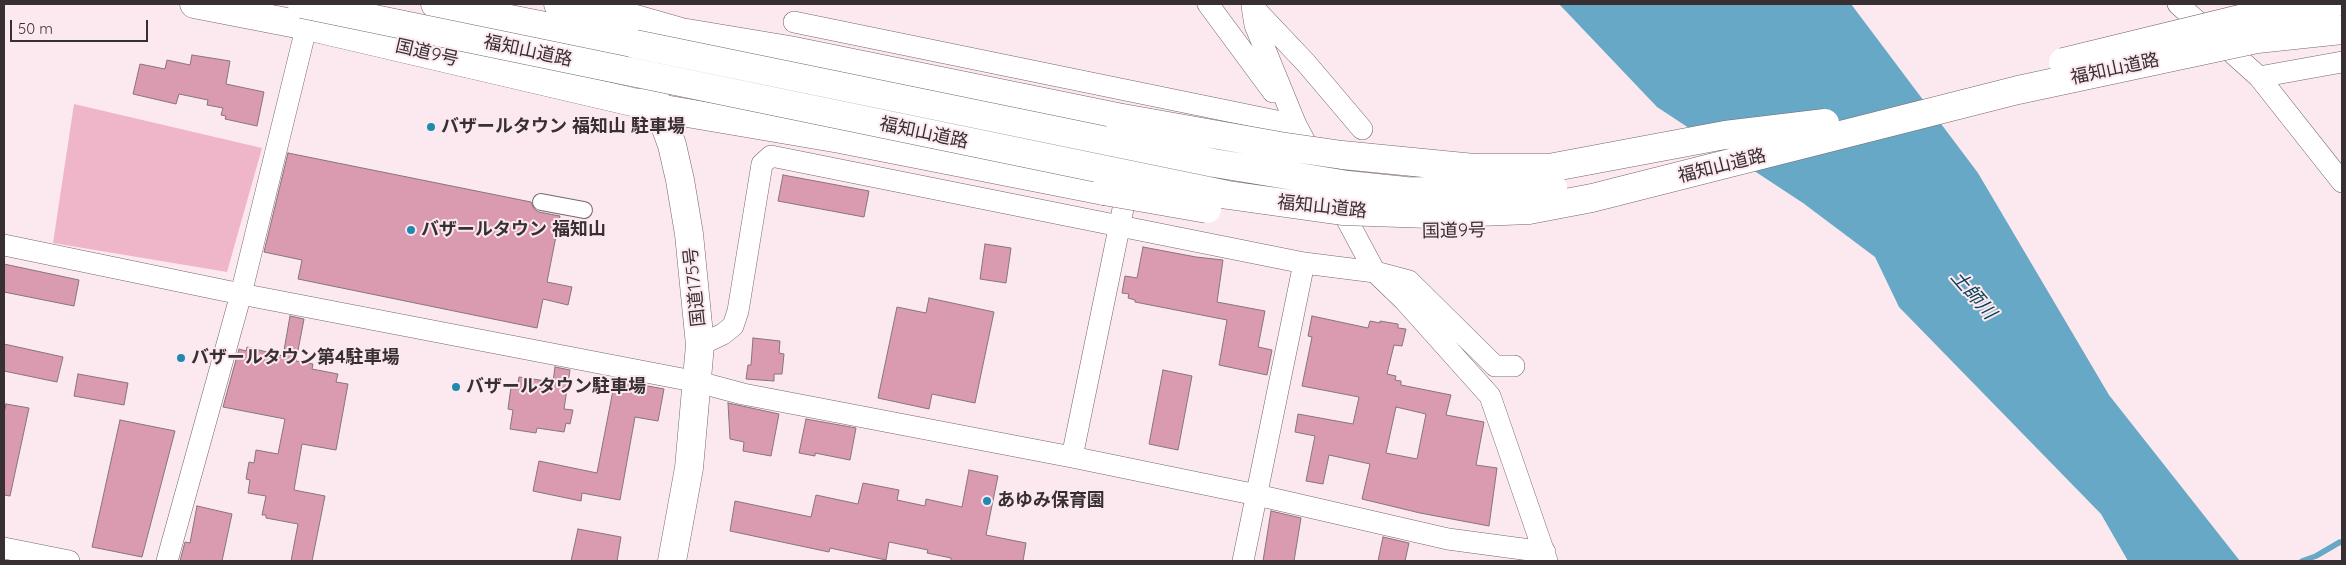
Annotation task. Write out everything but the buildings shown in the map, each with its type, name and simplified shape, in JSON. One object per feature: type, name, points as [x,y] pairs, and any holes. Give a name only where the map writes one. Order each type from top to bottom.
[{"type":"highway","name":"国道9号","points":[[194,4],[307,11],[658,108],[840,139],[1104,191],[1325,228],[1448,232],[1518,229],[1599,213],[1764,163],[1795,148]]},
{"type":"highway","name":"福知山道路","points":[[435,4],[1214,163],[1348,185],[1406,191],[1529,192],[1585,183],[2250,16],[2332,4]]},
{"type":"highway","points":[[558,4],[632,18],[681,32],[789,50],[1207,134],[1325,153],[1474,168],[1549,168],[1725,134],[1825,123]]},
{"type":"highway","name":"福知山道路","points":[[307,11],[1219,193],[1342,211],[1429,214],[1529,210],[1592,198],[2018,90],[2257,39],[2342,30]]},
{"type":"highway","name":"国道175号","points":[[632,18],[658,108],[672,145],[685,207],[690,234],[700,345],[690,468],[672,561]]},
{"type":"street","points":[[1208,4],[1296,125]]},
{"type":"street","points":[[2178,4],[2259,77],[2342,182]]},
{"type":"street","points":[[4,245],[241,294],[698,382],[744,394],[1257,494],[1448,539],[1546,557],[1490,396],[1404,300],[1375,272],[1296,125],[1255,26],[1251,5]]},
{"type":"street","points":[[1251,5],[1306,63],[1362,129]]},
{"type":"street","points":[[167,561],[241,294],[307,11]]},
{"type":"street","points":[[789,50],[796,13],[1147,95],[1296,125]]},
{"type":"street","points":[[2259,77],[2342,62]]},
{"type":"street","points":[[1072,457],[1147,95]]},
{"type":"street","points":[[700,345],[723,334],[733,326],[738,311],[762,164],[771,156],[1120,227],[1304,263],[1375,272],[1409,281],[1495,366],[1514,366]]},
{"type":"street","points":[[541,202],[584,210]]},
{"type":"street","points":[[1243,561],[1304,263]]},
{"type":"street","points":[[4,548],[69,561]]},
{"type":"shaded area","points":[[74,104],[262,148],[227,272],[53,243]]},
{"type":"water","name":"土師川","points":[[1559,4],[1851,4],[1978,173],[2109,395],[2240,561],[2128,561],[2101,514],[1899,307],[1875,257],[1803,203],[1657,107]]},
{"type":"waterway","points":[[2302,561],[2316,556],[2340,542],[2342,543]]},
{"type":"place","name":"バザールタウン 福知山 駐車場","points":[[431,127]]},
{"type":"place","name":"バザールタウン 福知山","points":[[411,230]]},
{"type":"place","name":"バザールタウン第4駐車場","points":[[181,358]]},
{"type":"place","name":"バザールタウン駐車場","points":[[456,387]]},
{"type":"place","name":"あゆみ保育園","points":[[987,501]]}]
